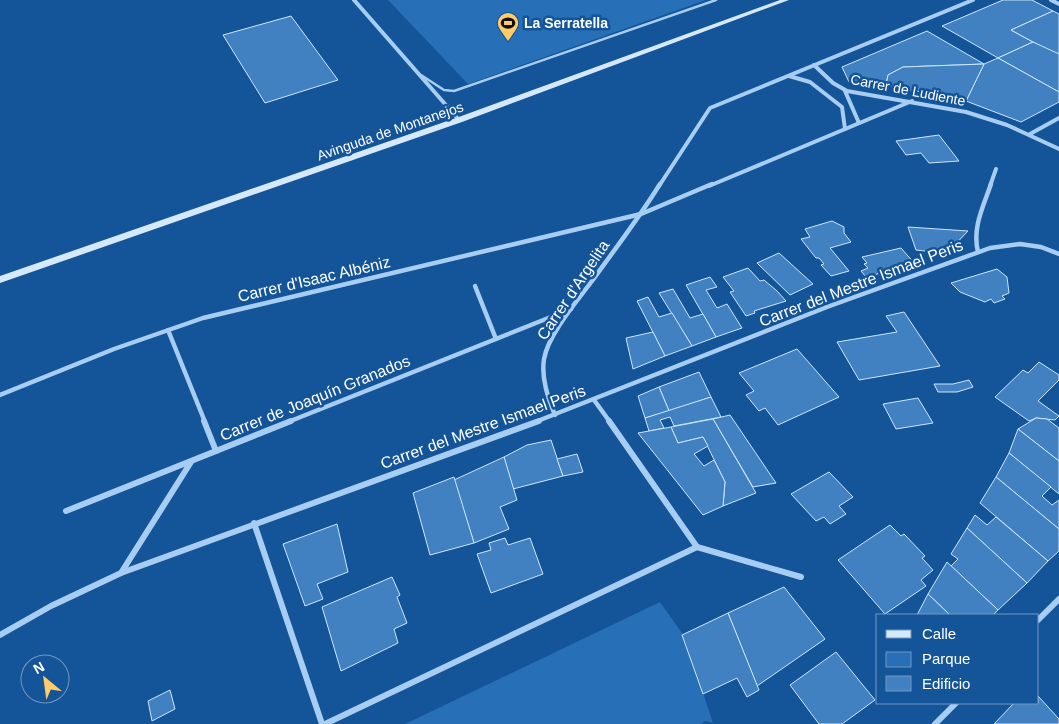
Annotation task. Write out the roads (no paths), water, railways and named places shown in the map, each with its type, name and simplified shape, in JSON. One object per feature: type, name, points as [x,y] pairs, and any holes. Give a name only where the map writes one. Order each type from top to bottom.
[{"type":"street","points":[[354,0],[459,120]]},
{"type":"street","name":"Avinguda de Montanejos","points":[[0,280],[459,120],[786,0]]},
{"type":"street","points":[[959,0],[965,3]]},
{"type":"street","name":"Carrer d'Argelita","points":[[555,415],[547,395],[544,359],[550,344],[572,308],[641,214],[710,108],[972,0]]},
{"type":"street","points":[[1051,0],[1059,4]]},
{"type":"street","name":"Carrer de Ludiente","points":[[814,65],[829,80],[845,91],[968,112],[1030,134],[1059,149]]},
{"type":"street","points":[[789,76],[810,82],[842,107],[845,129]]},
{"type":"street","points":[[845,91],[859,123]]},
{"type":"street","points":[[641,214],[912,101]]},
{"type":"street","points":[[1030,134],[1059,118]]},
{"type":"street","name":"Carrer del Mestre Ismael Peris","points":[[978,252],[975,239],[976,229],[996,169]]},
{"type":"street","name":"Carrer d'Isaac Albéniz","points":[[0,394],[114,349],[204,318],[641,214]]},
{"type":"street","name":"Carrer del Mestre Ismael Peris","points":[[0,635],[51,606],[121,573],[555,415],[827,307],[978,252],[1005,245],[1041,247],[1059,254]]},
{"type":"street","points":[[475,286],[496,339]]},
{"type":"street","name":"Carrer de Joaquín Granados","points":[[66,511],[572,308]]},
{"type":"street","points":[[168,330],[216,451]]},
{"type":"street","points":[[594,400],[697,547],[801,577]]},
{"type":"street","points":[[121,573],[192,461]]},
{"type":"street","points":[[254,523],[324,724],[697,547]]},
{"type":"street","points":[[1039,619],[1059,599]]},
{"type":"street","points":[[934,724],[955,704]]},
{"type":"lane","points":[[417,73],[444,90],[454,91],[716,0]]},
{"type":"place","name":"La Serratella","points":[[508,42]]}]
